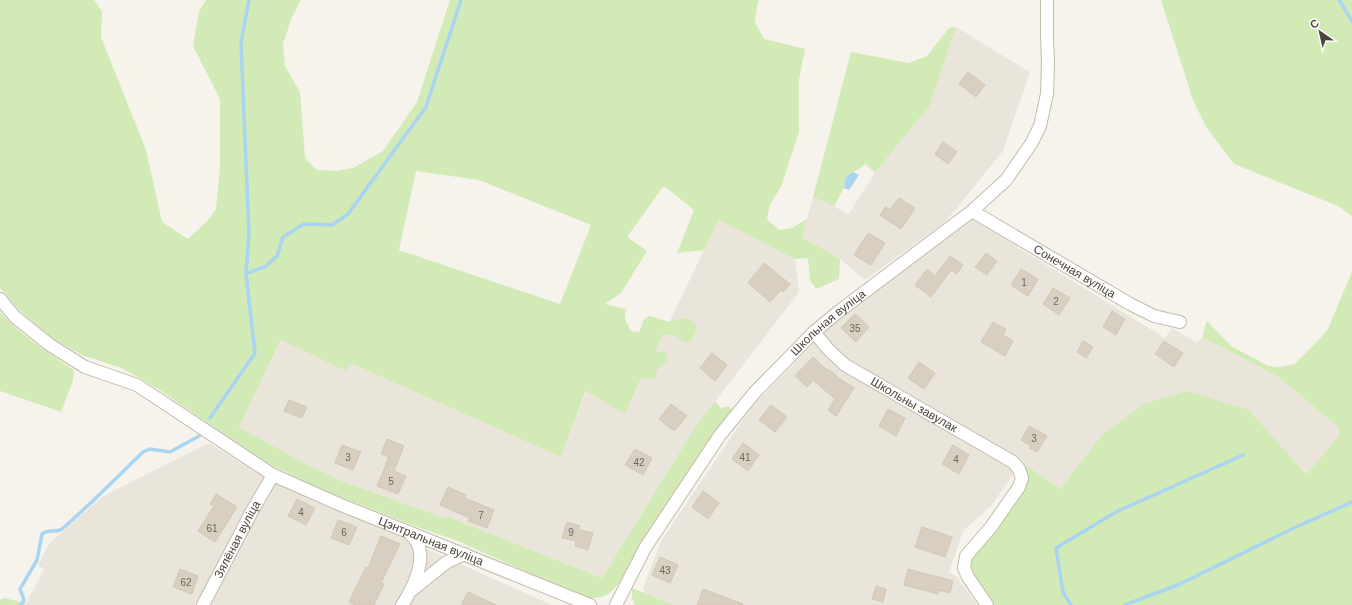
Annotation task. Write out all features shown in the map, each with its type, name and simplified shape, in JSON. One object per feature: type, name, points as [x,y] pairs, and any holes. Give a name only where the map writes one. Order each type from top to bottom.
[{"type":"street","name":"Школьная вуліца","points":[[616,605],[645,548],[720,435],[755,392],[814,332],[838,312],[972,211],[1006,180],[1031,144],[1040,126],[1045,106],[1048,63],[1047,0]]},
{"type":"street","name":"Сонечная вуліца","points":[[972,211],[1130,304],[1154,316],[1180,322]]},
{"type":"street","name":"Цэнтральная вуліца","points":[[0,299],[15,317],[50,345],[85,366],[137,384],[273,475],[341,505],[590,605]]},
{"type":"street","name":"Школьны завулак","points":[[814,332],[828,349],[845,365],[1013,462],[1019,469],[1022,478],[1019,488],[991,527],[966,556],[964,568],[968,577],[987,605]]},
{"type":"street","name":"Зялёная вуліца","points":[[204,605],[252,511],[273,475]]},
{"type":"street","points":[[402,605],[411,590],[418,570],[420,557],[417,542],[409,532]]},
{"type":"street","points":[[411,590],[448,562],[465,554]]},
{"type":"shaded area","points":[[956,27],[1030,72],[1003,151],[941,225],[865,280],[840,259],[802,237],[813,197],[834,206],[848,215],[875,173],[929,108]]},
{"type":"shaded area","points":[[719,219],[795,259],[799,292],[694,429],[602,578],[448,517],[439,516],[339,480],[300,461],[239,427],[282,339],[346,371],[350,363],[561,457],[587,391],[625,414]]},
{"type":"shaded area","points":[[972,219],[1165,338],[1172,328],[1197,343],[1202,337],[1277,376],[1337,426],[1340,434],[1307,474],[1299,467],[1102,435],[1060,489],[1022,462],[991,506],[963,531],[949,572],[957,577],[977,605],[674,605],[645,593],[643,588],[661,541],[752,406],[834,323]]},
{"type":"shaded area","points":[[209,443],[259,474],[552,605],[25,605],[44,569],[38,565],[50,543],[102,497]]},
{"type":"green space","points":[[0,0],[94,0],[102,11],[101,37],[146,150],[162,222],[188,239],[209,219],[216,209],[220,167],[220,99],[193,46],[199,11],[206,0],[301,0],[292,17],[283,44],[285,66],[300,92],[305,158],[317,170],[336,171],[353,168],[383,151],[417,102],[450,0],[759,0],[755,22],[764,39],[805,49],[799,80],[799,132],[781,187],[770,204],[767,219],[779,230],[792,228],[807,219],[802,237],[840,259],[839,279],[816,289],[810,280],[808,258],[795,259],[719,220],[704,250],[677,253],[694,210],[668,189],[663,187],[627,237],[647,251],[621,293],[605,304],[626,309],[625,319],[631,331],[639,332],[644,319],[650,316],[669,322],[686,318],[692,321],[697,327],[692,340],[687,343],[681,341],[676,335],[663,335],[655,352],[666,352],[668,360],[658,368],[654,379],[641,379],[625,414],[586,391],[561,457],[350,363],[346,371],[281,340],[239,427],[300,461],[339,480],[439,516],[448,517],[602,578],[694,429],[715,401],[721,408],[729,406],[733,411],[697,459],[670,499],[640,545],[618,584],[605,596],[595,598],[575,594],[458,541],[417,527],[325,491],[266,463],[158,389],[124,369],[82,355],[53,339],[20,311],[0,288]],"holes":[[[416,171],[479,180],[591,225],[560,304],[399,250]]]},
{"type":"green space","points":[[1161,0],[1352,0],[1352,216],[1338,206],[1234,164],[1206,127],[1193,100]]},
{"type":"green space","points":[[956,27],[929,108],[875,173],[866,164],[846,177],[844,188],[834,206],[813,197],[851,52],[909,63],[927,56],[949,28]]},
{"type":"green space","points":[[1352,272],[1352,605],[991,605],[968,567],[971,555],[1027,477],[1022,462],[1060,489],[1102,435],[1144,404],[1187,391],[1249,410],[1299,467],[1307,474],[1340,434],[1337,426],[1277,376],[1202,337],[1207,321],[1231,346],[1268,366],[1281,367],[1295,364],[1327,331]]},
{"type":"green space","points":[[0,312],[26,336],[74,370],[73,381],[61,412],[0,391]]},
{"type":"green space","points":[[632,588],[674,605],[635,605],[632,598]]},
{"type":"green space","points":[[4,598],[25,603],[25,605],[0,605],[0,600]]},
{"type":"water","points":[[853,172],[859,175],[849,190],[844,188],[846,177]]},
{"type":"building","points":[[968,72],[985,85],[976,97],[959,84]]},
{"type":"building","points":[[943,142],[957,152],[948,164],[935,154]]},
{"type":"building","points":[[899,198],[915,208],[901,229],[880,215],[885,207],[890,210]]},
{"type":"building","points":[[868,233],[885,243],[871,265],[854,255]]},
{"type":"building","points":[[986,253],[997,261],[987,275],[975,267]]},
{"type":"building","points":[[950,256],[963,265],[957,274],[951,270],[931,297],[915,285],[927,269],[935,276]]},
{"type":"building","points":[[764,263],[790,284],[783,292],[781,290],[770,302],[748,283]]},
{"type":"building","points":[[1021,269],[1038,279],[1028,296],[1011,285]]},
{"type":"building","points":[[1053,288],[1070,298],[1059,315],[1043,304]]},
{"type":"building","points":[[1112,311],[1125,319],[1116,335],[1103,327]]},
{"type":"building","points":[[855,314],[869,327],[856,342],[841,328]]},
{"type":"building","points":[[993,322],[1006,329],[1003,335],[1013,341],[1005,356],[981,342]]},
{"type":"building","points":[[1083,341],[1093,347],[1086,358],[1077,352]]},
{"type":"building","points":[[1164,341],[1183,353],[1174,367],[1155,354]]},
{"type":"building","points":[[712,353],[727,365],[715,381],[700,368]]},
{"type":"building","points":[[813,357],[827,370],[828,369],[854,388],[836,416],[828,410],[835,399],[813,380],[807,387],[795,376]]},
{"type":"building","points":[[919,362],[935,373],[924,389],[908,378]]},
{"type":"building","points":[[289,400],[307,407],[302,418],[284,411]]},
{"type":"building","points":[[671,404],[687,416],[674,431],[659,419]]},
{"type":"building","points":[[771,405],[787,417],[775,432],[759,420]]},
{"type":"building","points":[[888,409],[905,418],[896,436],[879,426]]},
{"type":"building","points":[[1029,426],[1047,436],[1037,452],[1029,448],[1031,446],[1021,440]]},
{"type":"building","points":[[387,439],[404,446],[394,471],[406,476],[398,494],[377,486],[389,457],[381,454]]},
{"type":"building","points":[[743,443],[759,455],[748,471],[732,459]]},
{"type":"building","points":[[342,445],[361,452],[353,470],[335,463]]},
{"type":"building","points":[[953,445],[969,455],[959,474],[942,464]]},
{"type":"building","points":[[635,449],[652,458],[643,475],[625,465]]},
{"type":"building","points":[[448,487],[466,495],[465,498],[494,510],[487,528],[468,521],[470,518],[440,505]]},
{"type":"building","points":[[703,491],[719,503],[708,519],[692,507]]},
{"type":"building","points":[[216,494],[237,507],[215,542],[198,531],[214,506],[210,504]]},
{"type":"building","points":[[297,499],[315,508],[306,525],[288,516]]},
{"type":"building","points":[[338,520],[357,527],[349,545],[331,538]]},
{"type":"building","points":[[567,522],[580,526],[579,530],[593,533],[588,550],[575,546],[576,541],[562,538]]},
{"type":"building","points":[[922,527],[952,537],[945,557],[915,547]]},
{"type":"building","points":[[381,536],[400,544],[381,583],[384,584],[374,605],[355,605],[349,602],[366,567],[368,568]]},
{"type":"building","points":[[660,557],[678,565],[670,583],[652,575]]},
{"type":"building","points":[[180,569],[198,576],[192,594],[173,587]]},
{"type":"building","points":[[908,569],[953,581],[950,593],[939,590],[938,594],[904,585]]},
{"type":"building","points":[[876,586],[886,589],[883,602],[872,599]]},
{"type":"building","points":[[703,589],[743,604],[697,605]]},
{"type":"building","points":[[468,592],[496,605],[461,605]]},
{"type":"waterway","points":[[210,418],[255,353],[246,274],[249,233],[241,43],[249,0]]},
{"type":"waterway","points":[[246,274],[266,266],[277,256],[283,237],[304,224],[332,225],[348,214],[426,107],[461,0]]},
{"type":"waterway","points":[[1339,0],[1352,21]]},
{"type":"waterway","points":[[21,605],[24,600],[20,589],[37,560],[42,534],[62,529],[143,452],[150,449],[170,452],[199,436]]},
{"type":"waterway","points":[[1071,605],[1063,592],[1056,548],[1116,512],[1243,455]]},
{"type":"waterway","points":[[1125,605],[1180,584],[1296,527],[1352,502]]}]
